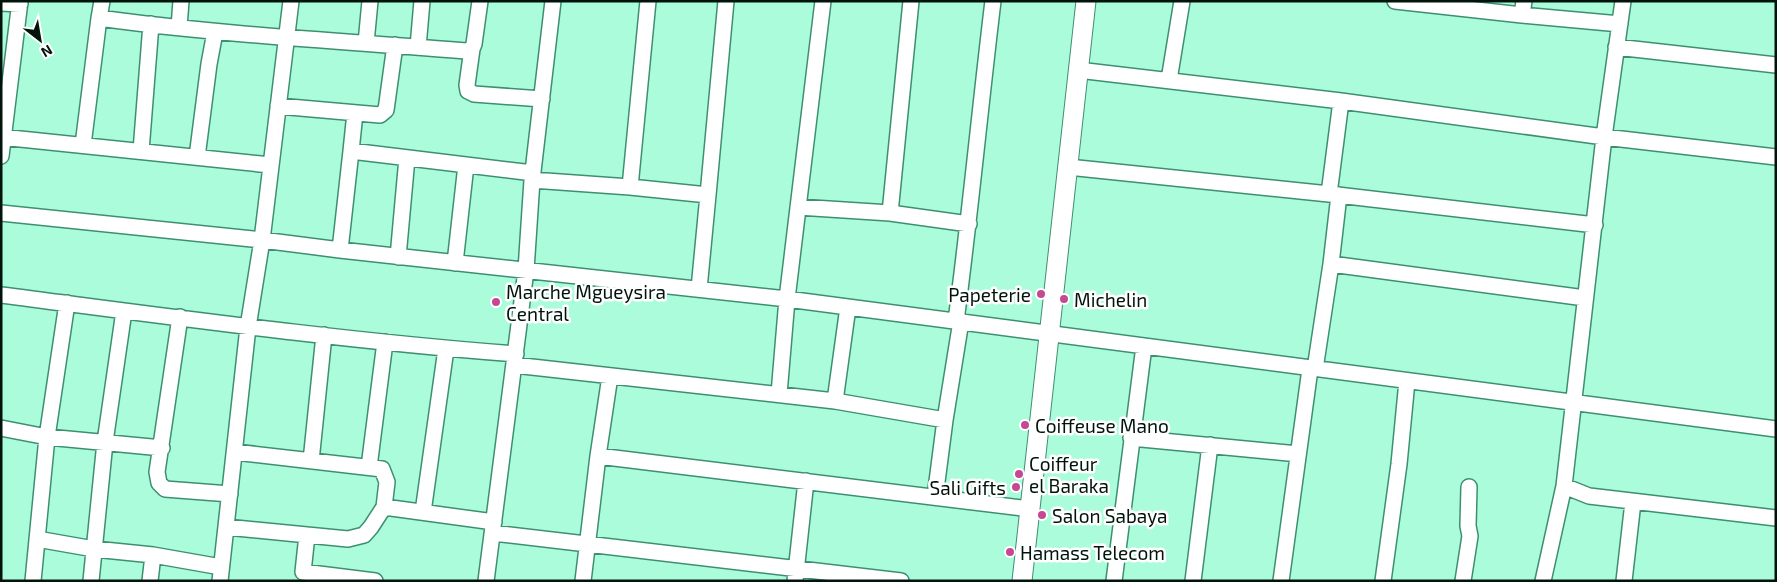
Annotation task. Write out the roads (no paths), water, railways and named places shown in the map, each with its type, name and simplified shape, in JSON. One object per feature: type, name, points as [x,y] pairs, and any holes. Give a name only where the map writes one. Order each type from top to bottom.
[{"type":"street","points":[[83,145],[102,1]]},
{"type":"street","points":[[179,27],[181,1]]},
{"type":"street","points":[[37,539],[94,549],[153,554],[221,574],[248,327],[262,240],[291,1]]},
{"type":"street","points":[[366,43],[370,1]]},
{"type":"street","points":[[418,47],[422,1]]},
{"type":"street","points":[[480,1],[466,85],[468,91],[474,94],[542,99]]},
{"type":"street","points":[[486,581],[526,270],[533,176],[553,1]]},
{"type":"street","points":[[630,187],[648,1]]},
{"type":"street","points":[[700,289],[726,1]]},
{"type":"street","points":[[779,394],[787,299],[823,1]]},
{"type":"street","points":[[890,213],[911,1]]},
{"type":"street","points":[[935,497],[958,321],[993,1]]},
{"type":"street","points":[[1022,581],[1051,333],[1086,1]]},
{"type":"street","points":[[1169,80],[1182,1]]},
{"type":"street","points":[[1395,1],[1523,8],[1620,24]]},
{"type":"street","points":[[1543,581],[1564,486],[1604,137],[1623,1]]},
{"type":"street","points":[[1,3],[20,3],[1,156]]},
{"type":"street","points":[[99,18],[215,32],[466,51],[472,49]]},
{"type":"street","points":[[140,151],[152,24]]},
{"type":"street","points":[[197,157],[215,32]]},
{"type":"street","points":[[278,106],[380,115],[386,110],[396,45]]},
{"type":"street","points":[[1616,47],[1776,65]]},
{"type":"street","points":[[1078,70],[1341,101],[1604,137],[1776,157]]},
{"type":"street","points":[[1281,581],[1298,454],[1331,264],[1341,101]]},
{"type":"street","points":[[340,250],[355,113]]},
{"type":"street","points":[[2,137],[270,165]]},
{"type":"street","points":[[351,151],[466,165],[533,176],[708,195]]},
{"type":"street","points":[[398,256],[408,158]]},
{"type":"street","points":[[454,262],[466,165]]},
{"type":"street","points":[[1068,167],[1595,224]]},
{"type":"street","points":[[798,207],[890,213],[969,224]]},
{"type":"street","points":[[1,213],[262,240],[787,299],[1776,429]]},
{"type":"street","points":[[1331,264],[1585,298]]},
{"type":"street","points":[[1,295],[248,327],[446,349],[610,376],[835,401],[944,420]]},
{"type":"street","points":[[33,581],[47,437],[66,303]]},
{"type":"street","points":[[835,401],[848,307]]},
{"type":"street","points":[[91,581],[105,442],[124,311]]},
{"type":"street","points":[[180,318],[158,472],[160,483],[165,489],[230,494]]},
{"type":"street","points":[[311,461],[324,335]]},
{"type":"street","points":[[370,467],[385,342]]},
{"type":"street","points":[[1114,581],[1144,346]]},
{"type":"street","points":[[423,512],[446,349]]},
{"type":"street","points":[[583,581],[610,376]]},
{"type":"street","points":[[1383,581],[1399,464],[1407,381]]},
{"type":"street","points":[[1,428],[47,437],[162,448]]},
{"type":"street","points":[[1132,438],[1298,454]]},
{"type":"street","points":[[1194,581],[1210,445]]},
{"type":"street","points":[[226,527],[348,539],[364,535],[384,507],[387,482],[382,469],[235,452]]},
{"type":"street","points":[[598,456],[1030,509]]},
{"type":"street","points":[[795,575],[806,481]]},
{"type":"street","points":[[1564,486],[1589,496],[1776,518]]},
{"type":"street","points":[[1463,581],[1470,536],[1468,526],[1469,487]]},
{"type":"street","points":[[1628,580],[1633,502]]},
{"type":"street","points":[[384,507],[423,512],[493,528],[587,544],[795,575],[901,581]]},
{"type":"street","points":[[307,535],[303,576],[375,581]]},
{"type":"street","points":[[150,581],[153,554]]},
{"type":"place","name":"Papeterie","points":[[1041,294]]},
{"type":"place","name":"Michelin","points":[[1064,299]]},
{"type":"place","name":"Marche Mgueysira Central","points":[[496,302]]},
{"type":"place","name":"Coiffeuse Mano","points":[[1025,425]]},
{"type":"place","name":"Coiffeur el Baraka","points":[[1019,474]]},
{"type":"place","name":"Sali Gifts","points":[[1016,487]]},
{"type":"place","name":"Salon Sabaya","points":[[1042,515]]},
{"type":"place","name":"Hamass Telecom","points":[[1010,552]]}]
